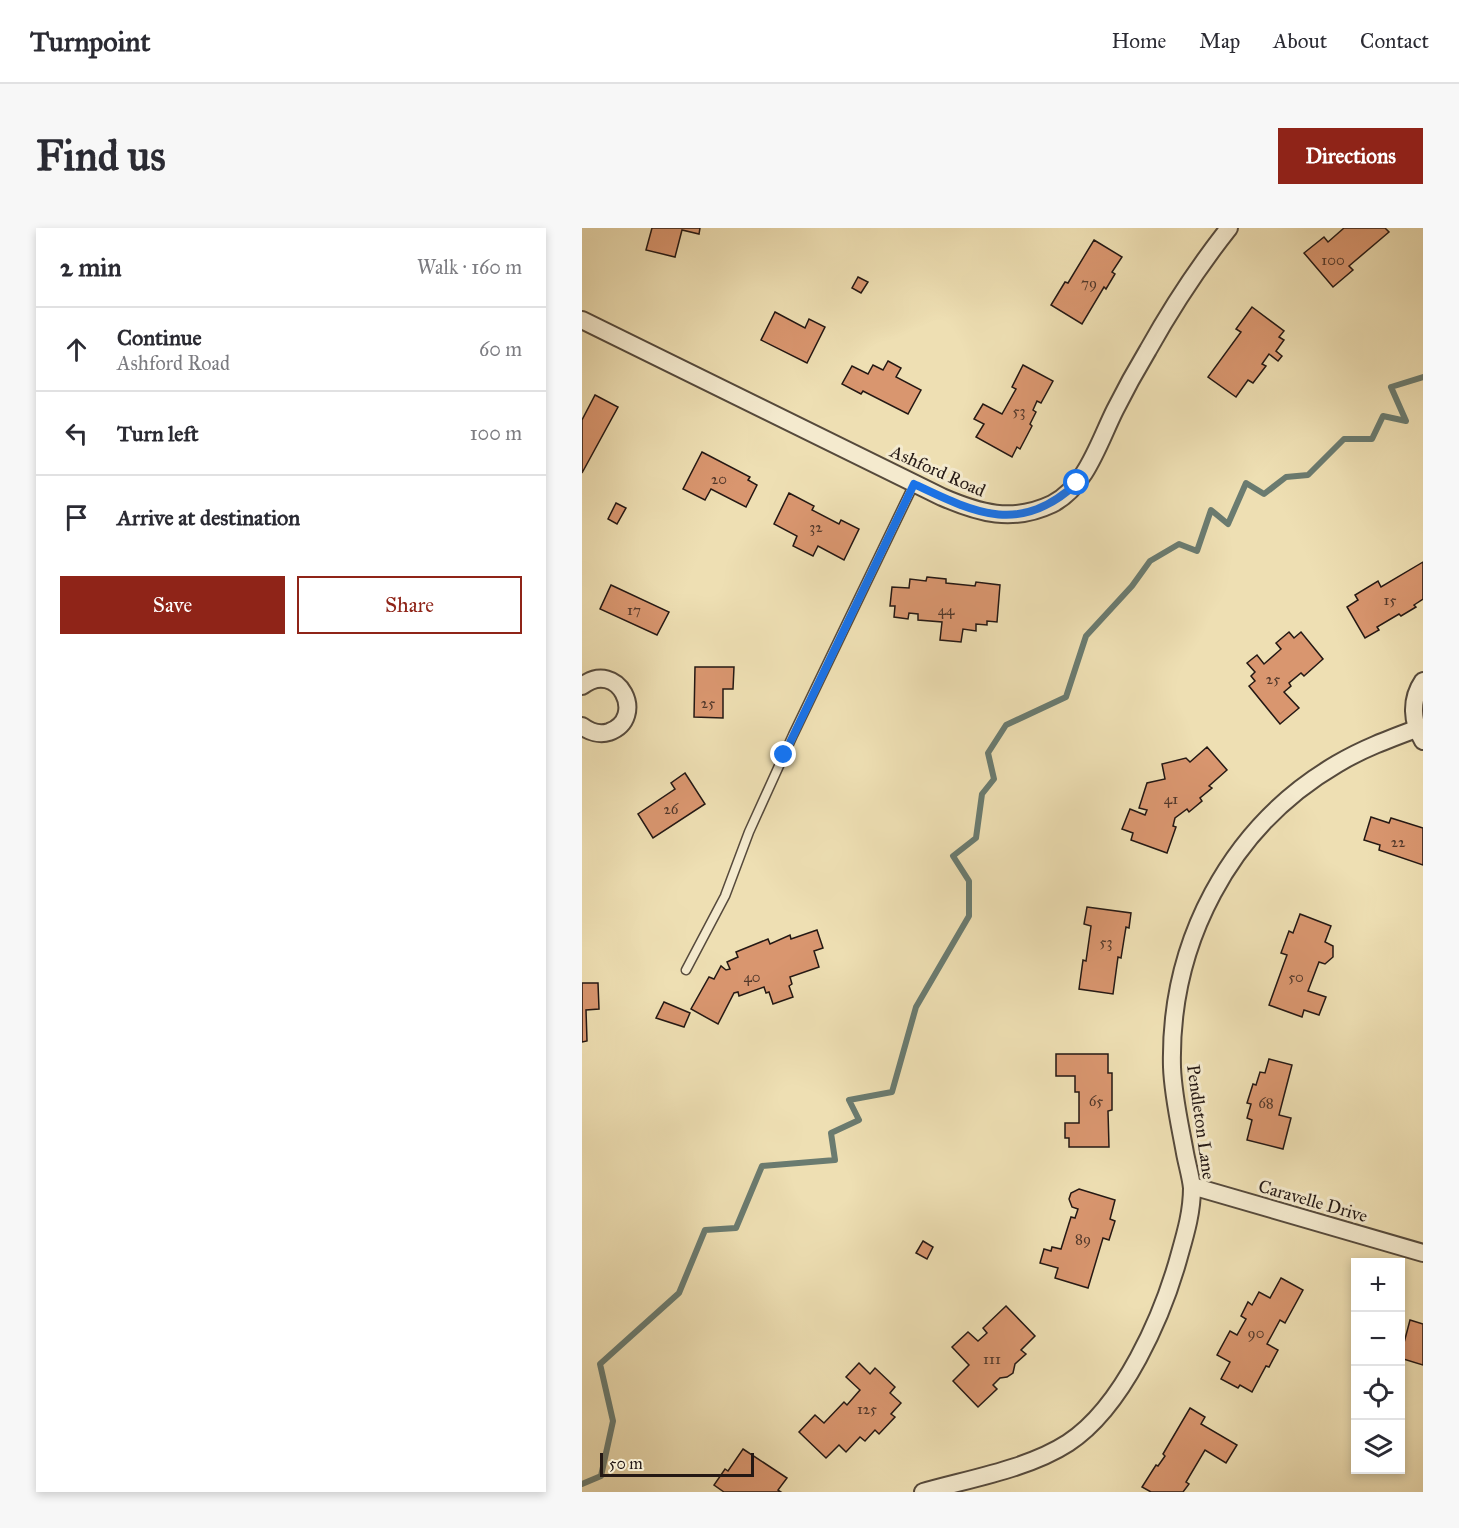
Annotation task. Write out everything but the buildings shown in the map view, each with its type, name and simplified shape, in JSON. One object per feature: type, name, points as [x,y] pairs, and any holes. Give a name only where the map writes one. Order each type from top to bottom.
[{"type":"street","name":"Ashford Road","points":[[582,320],[971,510],[998,515],[1032,511],[1061,498],[1077,483],[1149,348],[1193,276],[1229,228]]},
{"type":"street","points":[[582,686],[598,679],[612,682],[623,691],[628,704],[625,718],[611,731],[598,733],[582,726]]},
{"type":"street","name":"Pendleton Lane","points":[[923,1492],[1024,1465],[1066,1444],[1099,1416],[1114,1397],[1149,1339],[1165,1304],[1191,1210],[1192,1186],[1172,1070],[1173,1020],[1182,969],[1195,931],[1211,896],[1229,865],[1253,833],[1279,806],[1336,764],[1368,747],[1420,735],[1413,715],[1414,701],[1423,681]]},
{"type":"street","name":"Caravelle Drive","points":[[1192,1186],[1423,1253]]},
{"type":"lane","points":[[686,970],[725,896],[749,832],[793,735],[914,484]]},
{"type":"waterway","points":[[582,1484],[601,1476],[613,1421],[600,1364],[679,1293],[705,1230],[736,1228],[762,1166],[835,1160],[831,1133],[859,1120],[849,1100],[892,1092],[916,1007],[969,916],[969,881],[953,856],[976,838],[982,794],[994,779],[988,753],[1006,725],[1066,697],[1086,636],[1132,586],[1150,561],[1179,544],[1197,551],[1211,510],[1228,524],[1246,483],[1264,494],[1286,477],[1308,475],[1344,439],[1372,439],[1383,416],[1406,421],[1391,387],[1423,377]]},
{"type":"route","points":[[784,755],[914,484],[971,510],[998,515],[1032,511],[1052,504],[1077,483]]}]
